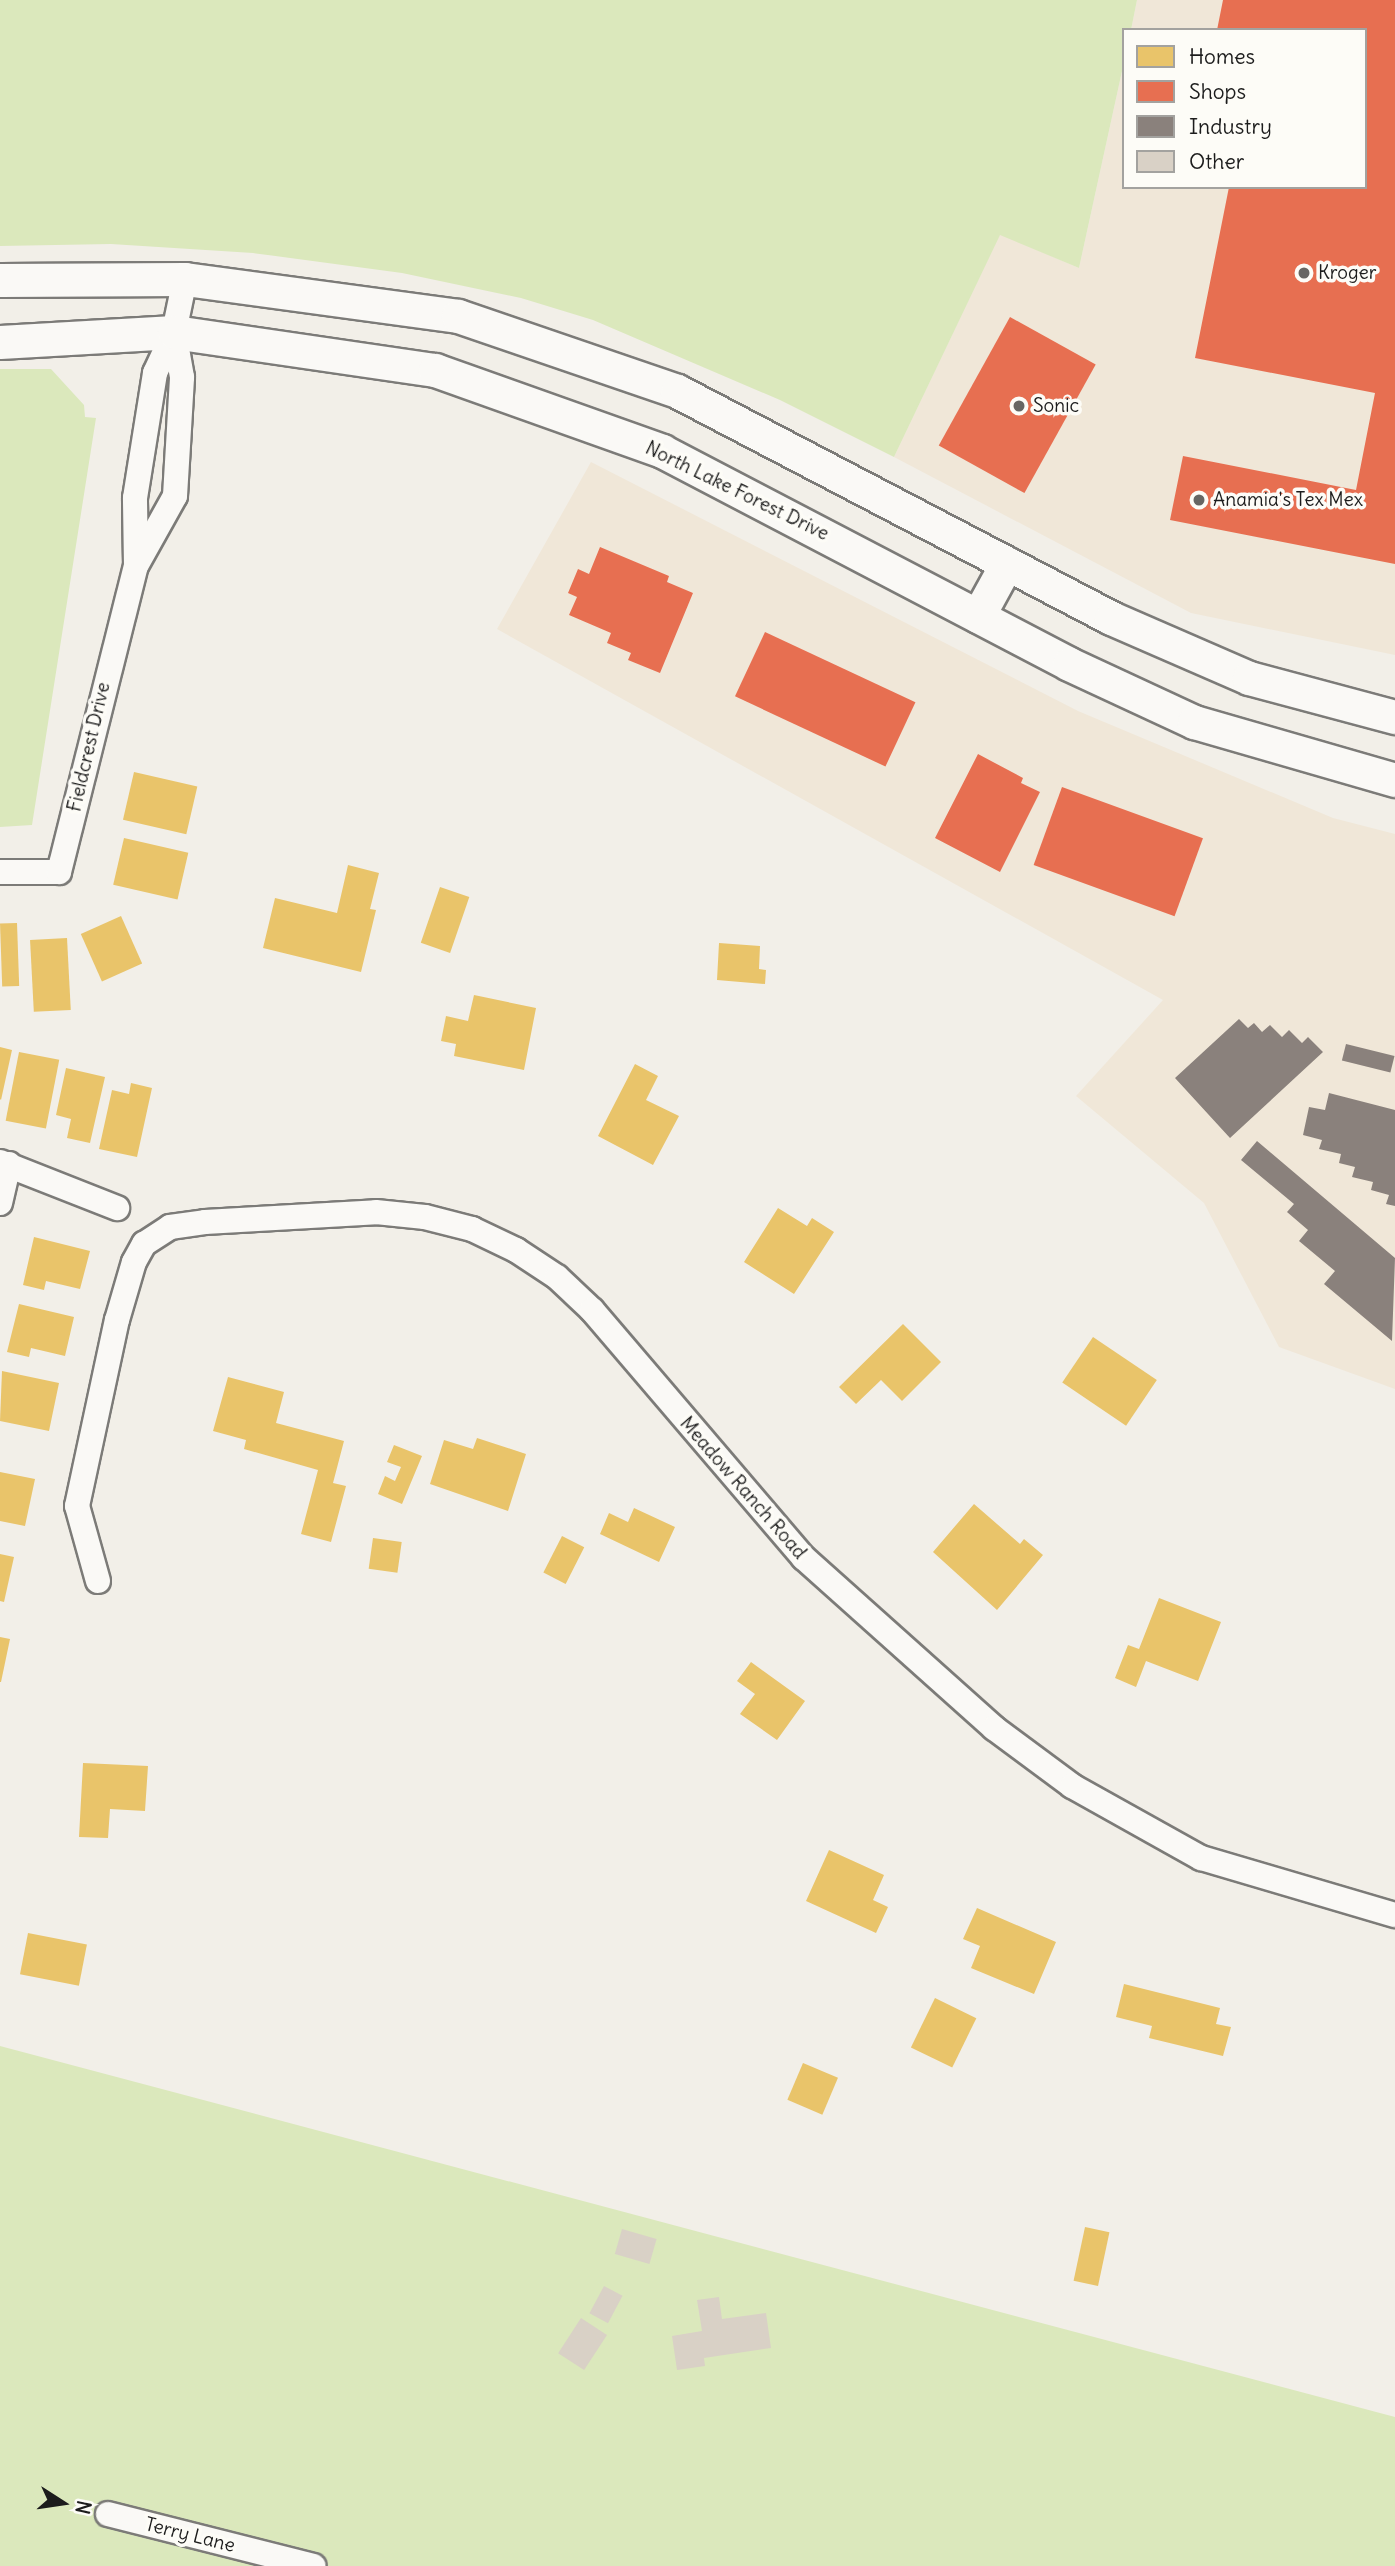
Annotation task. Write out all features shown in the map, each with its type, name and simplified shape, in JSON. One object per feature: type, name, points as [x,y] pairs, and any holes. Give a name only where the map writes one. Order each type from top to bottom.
[{"type":"main road","points":[[0,280],[185,279],[458,316],[677,391],[1111,618],[1249,678],[1395,717]]},
{"type":"main road","name":"North Lake Forest Drive","points":[[0,342],[174,332],[247,340],[448,375],[662,451],[1069,664],[1194,722],[1395,779]]},
{"type":"main road","points":[[978,616],[1007,563]]},
{"type":"street","name":"Fieldcrest Drive","points":[[0,872],[59,872],[136,566],[135,498],[155,373],[174,332],[185,279]]},
{"type":"street","name":"Fieldcrest Drive","points":[[136,566],[175,496],[182,377],[174,332]]},
{"type":"street","points":[[0,1203],[5,1163],[117,1208]]},
{"type":"street","name":"Meadow Ranch Road","points":[[98,1581],[77,1506],[117,1320],[134,1262],[144,1244],[170,1227],[376,1212],[460,1226],[516,1250],[556,1277],[592,1310],[804,1559],[993,1728],[1072,1786],[1201,1858],[1395,1915]]},
{"type":"street","name":"Terry Lane","points":[[108,2514],[314,2566]]},
{"type":"shaded area","points":[[1137,0],[1395,0],[1395,655],[1191,613],[894,457],[1000,234],[1079,268],[1122,71],[1122,189],[1367,189],[1367,28],[1131,28]]},
{"type":"shaded area","points":[[591,462],[1078,711],[1333,818],[1395,834],[1395,1389],[1279,1347],[1204,1203],[1076,1096],[1163,1000],[497,629]]},
{"type":"green space","points":[[0,0],[1137,0],[1131,28],[1122,28],[1122,71],[1079,268],[1000,235],[894,457],[780,400],[593,320],[521,298],[402,273],[253,253],[111,244],[0,246]]},
{"type":"green space","points":[[0,369],[51,369],[84,405],[85,417],[96,418],[32,825],[0,827]]},
{"type":"green space","points":[[0,2046],[1395,2417],[1395,2566],[0,2566]]},
{"type":"building: Homes","points":[[134,772],[197,787],[186,834],[123,820]]},
{"type":"building: Homes","points":[[124,838],[188,853],[178,900],[113,885]]},
{"type":"building: Homes","points":[[348,865],[379,873],[370,909],[376,910],[361,972],[263,948],[275,898],[337,913]]},
{"type":"building: Homes","points":[[440,887],[469,897],[450,953],[421,943]]},
{"type":"building: Homes","points":[[121,916],[142,964],[102,981],[81,934]]},
{"type":"building: Homes","points":[[17,923],[19,986],[2,987],[0,924]]},
{"type":"building: Homes","points":[[67,938],[71,1010],[34,1012],[30,940]]},
{"type":"building: Homes","points":[[719,943],[760,946],[759,969],[766,970],[765,984],[717,980]]},
{"type":"building: Homes","points":[[474,995],[536,1008],[524,1070],[454,1056],[456,1044],[441,1041],[446,1016],[468,1021]]},
{"type":"building: Homes","points":[[0,1047],[12,1050],[1,1100],[0,1099]]},
{"type":"building: Homes","points":[[19,1052],[59,1060],[46,1129],[6,1121]]},
{"type":"building: Homes","points":[[635,1064],[658,1076],[646,1100],[679,1116],[653,1165],[598,1136]]},
{"type":"building: Homes","points":[[66,1068],[105,1077],[90,1143],[67,1138],[71,1119],[56,1115]]},
{"type":"building: Homes","points":[[131,1083],[152,1088],[137,1157],[99,1149],[112,1090],[129,1094]]},
{"type":"building: Homes","points":[[778,1208],[807,1226],[812,1218],[834,1232],[794,1294],[744,1262]]},
{"type":"building: Homes","points":[[34,1237],[90,1251],[80,1289],[46,1281],[44,1290],[23,1285]]},
{"type":"building: Homes","points":[[19,1304],[74,1317],[65,1356],[31,1348],[29,1357],[7,1352]]},
{"type":"building: Homes","points":[[903,1324],[941,1362],[902,1401],[881,1380],[856,1404],[839,1387]]},
{"type":"building: Homes","points":[[1093,1337],[1157,1380],[1126,1426],[1062,1383]]},
{"type":"building: Homes","points":[[2,1371],[59,1383],[49,1431],[0,1421]]},
{"type":"building: Homes","points":[[228,1377],[284,1392],[276,1423],[344,1441],[333,1483],[346,1486],[331,1542],[301,1534],[318,1470],[244,1449],[246,1440],[213,1431]]},
{"type":"building: Homes","points":[[477,1438],[526,1454],[508,1511],[430,1484],[444,1440],[473,1449]]},
{"type":"building: Homes","points":[[394,1445],[422,1456],[402,1504],[378,1494],[385,1476],[395,1481],[401,1467],[387,1462]]},
{"type":"building: Homes","points":[[0,1472],[35,1479],[25,1526],[0,1521]]},
{"type":"building: Homes","points":[[974,1504],[1020,1544],[1024,1539],[1043,1555],[997,1610],[933,1552]]},
{"type":"building: Homes","points":[[634,1508],[675,1527],[659,1562],[600,1534],[609,1513],[628,1522]]},
{"type":"building: Homes","points":[[562,1536],[584,1547],[566,1584],[543,1573]]},
{"type":"building: Homes","points":[[373,1538],[402,1542],[397,1573],[369,1569]]},
{"type":"building: Homes","points":[[0,1554],[14,1557],[4,1602],[0,1601]]},
{"type":"building: Homes","points":[[1159,1598],[1221,1622],[1198,1681],[1146,1661],[1136,1687],[1115,1678],[1128,1645],[1139,1649]]},
{"type":"building: Homes","points":[[0,1637],[10,1639],[1,1682],[0,1682]]},
{"type":"building: Homes","points":[[751,1662],[805,1701],[777,1740],[740,1714],[755,1694],[737,1681]]},
{"type":"building: Homes","points":[[83,1763],[148,1766],[145,1811],[110,1809],[108,1838],[79,1837]]},
{"type":"building: Homes","points":[[829,1850],[884,1875],[873,1900],[888,1907],[876,1933],[806,1901]]},
{"type":"building: Homes","points":[[977,1908],[1056,1942],[1034,1994],[971,1968],[980,1946],[963,1939]]},
{"type":"building: Homes","points":[[28,1933],[87,1944],[79,1986],[20,1974]]},
{"type":"building: Homes","points":[[1124,1984],[1220,2008],[1216,2024],[1231,2027],[1223,2056],[1149,2038],[1152,2026],[1116,2017]]},
{"type":"building: Homes","points":[[935,1998],[976,2018],[952,2068],[911,2047]]},
{"type":"building: Homes","points":[[803,2063],[838,2078],[822,2115],[787,2100]]},
{"type":"building: Homes","points":[[1085,2227],[1109,2232],[1098,2286],[1074,2281]]},
{"type":"building: Shops","name":"Kroger","points":[[1223,0],[1395,0],[1395,564],[1170,520],[1183,456],[1356,490],[1375,393],[1195,358],[1229,189],[1367,189],[1367,28],[1217,28]]},
{"type":"building: Shops","name":"Sonic","points":[[1010,317],[1096,365],[1024,493],[939,446]]},
{"type":"building: Shops","points":[[600,547],[669,576],[667,582],[693,593],[660,673],[628,660],[631,653],[607,643],[611,633],[569,615],[577,597],[568,593],[578,569],[589,574]]},
{"type":"building: Shops","points":[[765,632],[915,702],[885,767],[735,696]]},
{"type":"building: Shops","points":[[978,754],[1023,778],[1021,783],[1040,792],[1000,872],[935,838]]},
{"type":"building: Shops","points":[[1062,787],[1203,838],[1175,916],[1034,865]]},
{"type":"building: Industry","points":[[1239,1019],[1248,1028],[1254,1023],[1262,1032],[1270,1025],[1282,1037],[1289,1030],[1302,1043],[1308,1037],[1323,1052],[1230,1138],[1175,1078]]},
{"type":"building: Industry","points":[[1346,1044],[1395,1056],[1390,1073],[1342,1060]]},
{"type":"building: Industry","points":[[1329,1093],[1395,1110],[1395,1206],[1386,1204],[1389,1195],[1371,1190],[1373,1182],[1352,1177],[1355,1167],[1339,1163],[1341,1154],[1319,1149],[1322,1140],[1303,1135],[1309,1107],[1325,1110]]},
{"type":"building: Industry","points":[[1257,1141],[1395,1258],[1392,1341],[1324,1284],[1335,1271],[1299,1241],[1308,1230],[1287,1212],[1294,1204],[1241,1160]]},
{"type":"building: Other","points":[[622,2229],[657,2239],[649,2264],[615,2254]]},
{"type":"building: Other","points":[[604,2286],[623,2296],[608,2323],[589,2313]]},
{"type":"building: Other","points":[[719,2297],[722,2319],[766,2313],[771,2348],[704,2358],[705,2366],[677,2370],[672,2336],[702,2331],[697,2300]]},
{"type":"building: Other","points":[[581,2318],[607,2335],[584,2370],[558,2353]]},
{"type":"place","name":"Kroger","points":[[1304,273]]},
{"type":"place","name":"Sonic","points":[[1019,406]]},
{"type":"place","name":"Anamia's Tex Mex","points":[[1199,500]]}]
